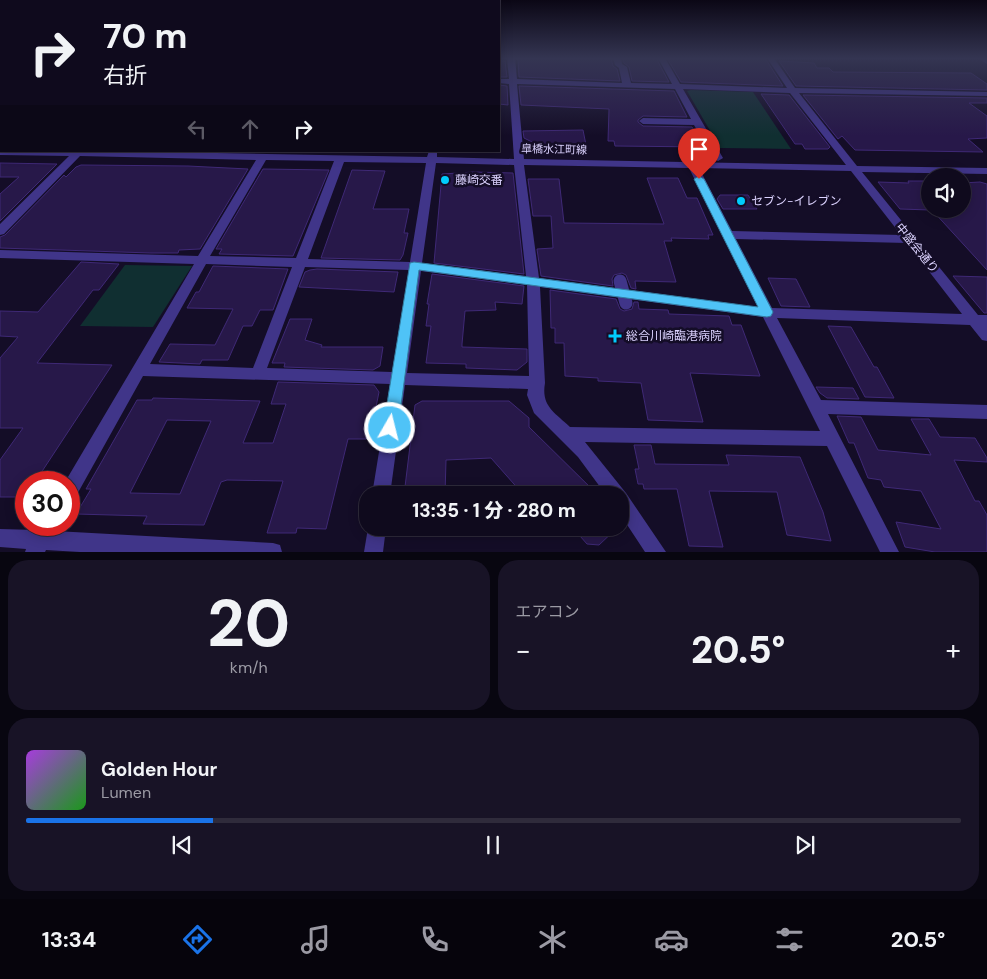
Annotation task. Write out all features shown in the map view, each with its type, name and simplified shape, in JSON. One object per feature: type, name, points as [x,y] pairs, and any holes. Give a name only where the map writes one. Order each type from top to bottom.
[{"type":"street","points":[[513,84],[532,282],[536,395],[540,408],[584,452],[610,486]]},
{"type":"street","points":[[576,84],[793,91],[987,94]]},
{"type":"street","points":[[676,84],[718,158]]},
{"type":"street","name":"中盛会通り","points":[[788,84],[910,239],[981,320],[987,336]]},
{"type":"street","points":[[643,121],[698,122]]},
{"type":"street","name":"皐橋水江町線","points":[[0,152],[340,158],[432,156],[718,158],[987,171]]},
{"type":"street","points":[[0,231],[79,152]]},
{"type":"street","name":"皐橋水江町線","points":[[399,152],[432,156]]},
{"type":"street","points":[[382,486],[432,156]]},
{"type":"street","points":[[80,473],[202,259],[263,157]]},
{"type":"street","name":"皐橋水江町線","points":[[519,157],[692,165],[987,163]]},
{"type":"street","points":[[258,373],[340,158]]},
{"type":"street","points":[[692,165],[890,552]]},
{"type":"street","points":[[727,235],[910,239]]},
{"type":"street","points":[[0,254],[414,266],[767,312],[981,320]]},
{"type":"street","points":[[620,281],[626,303]]},
{"type":"street","points":[[140,370],[537,383]]},
{"type":"street","points":[[816,407],[987,412]]},
{"type":"street","points":[[566,434],[832,439]]},
{"type":"street","points":[[629,512],[657,552]]},
{"type":"street","points":[[373,552],[375,536]]},
{"type":"street","points":[[0,538],[273,552]]},
{"type":"green space","points":[[687,91],[753,92],[791,149],[720,148]]},
{"type":"green space","points":[[125,265],[192,266],[153,327],[80,326]]},
{"type":"building","points":[[726,84],[782,84],[783,86]]},
{"type":"building","points":[[794,84],[987,84],[987,90],[796,86]]},
{"type":"building","points":[[500,85],[507,86],[508,105],[500,104]]},
{"type":"building","points":[[519,86],[674,91],[687,117],[643,116],[638,122],[643,126],[692,127],[704,147],[615,146],[614,141],[608,141],[609,109],[521,105]]},
{"type":"building","points":[[761,94],[789,95],[830,147],[828,149],[805,149],[802,144],[795,144]]},
{"type":"building","points":[[803,95],[987,98],[987,103],[969,103],[987,116],[987,138],[968,139],[983,152],[855,150],[842,136],[838,139]]},
{"type":"building","points":[[583,130],[586,145],[538,145],[524,138],[523,131]]},
{"type":"building","points":[[0,163],[57,164],[0,221],[0,194],[19,177],[0,177]]},
{"type":"building","points":[[81,165],[188,166],[248,169],[200,249],[179,250],[178,253],[151,253],[0,248],[0,237],[5,235],[64,175],[66,177],[76,167]]},
{"type":"building","points":[[263,169],[329,170],[293,256],[219,254],[222,249],[216,249]]},
{"type":"building","points":[[352,170],[385,171],[373,209],[409,209],[404,233],[408,233],[400,260],[321,258]]},
{"type":"building","points":[[474,172],[513,173],[524,274],[434,263],[442,174]]},
{"type":"building","points":[[647,178],[678,178],[687,198],[697,198],[713,235],[708,235],[709,239],[671,238],[672,241],[664,241],[676,282],[635,281],[636,289],[631,288],[626,275],[622,273],[614,275],[612,279],[613,286],[541,276],[537,249],[553,248],[551,216],[533,216],[528,179],[559,179],[564,223],[664,224]]},
{"type":"building","points":[[908,181],[921,181],[921,210],[900,209],[878,182],[909,183]]},
{"type":"building","points":[[971,182],[987,184],[987,270],[939,218],[971,218]]},
{"type":"building","name":"セブン-イレブン","points":[[720,195],[748,195],[757,209],[723,209],[717,199]]},
{"type":"building","points":[[81,262],[119,264],[99,290],[93,290],[37,363],[112,365],[42,471],[15,471],[15,497],[0,497],[0,460],[23,428],[0,428],[0,358],[18,337],[0,336],[0,311],[38,312]]},
{"type":"building","points":[[213,266],[288,269],[273,310],[260,310],[252,326],[243,326],[228,360],[202,360],[200,364],[159,362],[170,344],[215,345],[233,309],[187,308],[196,292],[199,292]]},
{"type":"building","points":[[310,270],[398,272],[394,292],[299,287],[305,272]]},
{"type":"building","points":[[432,274],[524,286],[522,304],[495,302],[496,310],[465,311],[462,347],[527,349],[527,362],[517,370],[466,368],[466,364],[426,363],[431,326],[426,326],[429,304],[427,304]]},
{"type":"building","points":[[953,276],[987,277],[987,313],[984,313]]},
{"type":"building","points":[[768,278],[796,279],[810,307],[781,306]]},
{"type":"building","points":[[550,290],[616,299],[620,309],[624,311],[632,309],[634,302],[638,302],[639,309],[668,310],[669,314],[729,316],[732,325],[741,325],[760,376],[690,373],[703,422],[648,420],[641,383],[598,381],[598,378],[565,376],[564,343],[555,343],[555,328],[551,328]]},
{"type":"building","points":[[290,319],[312,319],[305,340],[322,345],[321,347],[383,347],[380,366],[373,370],[284,367],[285,363],[272,363]]},
{"type":"building","points":[[828,326],[851,327],[874,367],[877,367],[894,398],[865,397]]},
{"type":"building","points":[[278,382],[374,385],[379,392],[376,407],[373,407],[366,439],[348,439],[326,529],[297,528],[296,533],[267,533],[283,481],[227,480],[221,482],[204,525],[143,524],[147,516],[80,514],[80,507],[91,489],[86,489],[137,400],[152,400],[153,398],[260,401],[243,443],[273,443],[286,404],[271,404]],"holes":[[[167,420],[211,421],[180,494],[130,493]]]},
{"type":"building","points":[[816,387],[853,388],[859,399],[827,398]]},
{"type":"building","points":[[422,401],[509,401],[529,418],[529,427],[589,486],[516,486],[491,458],[446,460],[445,486],[405,486],[415,405]]},
{"type":"building","points":[[837,416],[861,417],[878,450],[931,455],[911,419],[929,419],[940,437],[975,438],[987,458],[987,462],[954,460],[975,501],[979,501],[987,515],[987,552],[935,552],[905,547],[896,522],[941,529],[921,491],[884,487],[881,480],[868,478],[854,443],[849,443]]},
{"type":"building","points":[[634,445],[651,445],[655,464],[729,465],[726,455],[800,457],[823,512],[831,541],[787,535],[777,492],[709,491],[723,547],[689,546],[677,489],[644,489],[643,484],[638,484],[635,469],[639,469]]},
{"type":"building","points":[[580,536],[609,536],[599,545],[587,544]]},
{"type":"place","name":"藤崎交番","points":[[445,180]]},
{"type":"place","name":"セブン-イレブン","points":[[741,201]]},
{"type":"place","name":"総合川崎臨港病院","points":[[615,336]]},
{"type":"route","points":[[390,428],[414,266],[767,312],[699,179]]}]
